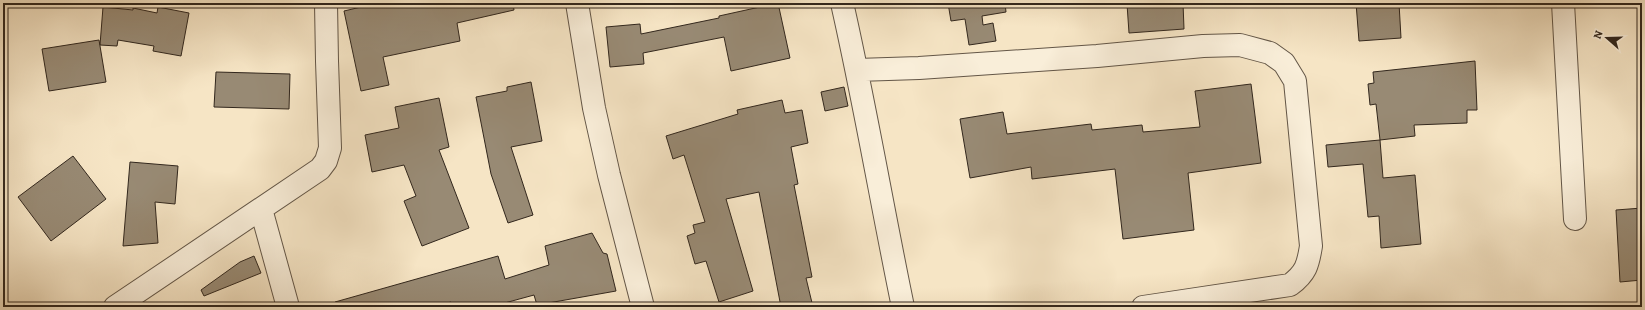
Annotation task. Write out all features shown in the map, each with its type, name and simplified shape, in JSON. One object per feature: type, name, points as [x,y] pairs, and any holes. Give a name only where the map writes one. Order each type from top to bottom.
[{"type":"street","points":[[115,307],[320,168],[329,155],[330,148],[326,3]]},
{"type":"street","points":[[577,3],[594,108],[608,175],[643,307]]},
{"type":"street","points":[[842,3],[857,70],[903,307]]},
{"type":"street","points":[[1563,3],[1575,219]]},
{"type":"street","points":[[857,70],[919,68],[1232,45],[1240,45],[1270,53],[1284,63],[1295,81],[1311,246],[1308,265],[1299,278],[1290,285],[1143,307]]},
{"type":"street","points":[[261,209],[288,307]]},
{"type":"building","points":[[378,3],[513,3],[514,10],[457,23],[460,41],[383,57],[389,85],[361,91],[344,11]]},
{"type":"building","points":[[778,3],[790,58],[731,71],[724,37],[643,53],[644,64],[610,67],[606,27],[640,24],[641,34],[719,18],[719,16]]},
{"type":"building","points":[[948,3],[1005,3],[1006,12],[982,16],[983,25],[993,23],[996,41],[969,45],[965,19],[951,21]]},
{"type":"building","points":[[1183,3],[1184,29],[1129,33],[1127,4]]},
{"type":"building","points":[[1356,3],[1399,3],[1401,38],[1359,41]]},
{"type":"building","points":[[103,7],[133,10],[133,8],[157,13],[158,7],[189,13],[181,56],[153,51],[154,46],[118,40],[117,46],[100,45]]},
{"type":"building","points":[[99,40],[106,82],[49,91],[42,49]]},
{"type":"building","points":[[1475,61],[1477,110],[1467,110],[1467,123],[1414,125],[1415,136],[1380,140],[1376,104],[1370,105],[1368,84],[1374,83],[1373,72]]},
{"type":"building","points":[[216,72],[290,74],[289,109],[214,107]]},
{"type":"building","points":[[531,82],[542,141],[511,147],[533,215],[508,223],[491,174],[476,97],[507,91],[507,87]]},
{"type":"building","points":[[1251,84],[1261,163],[1188,173],[1194,230],[1123,239],[1115,169],[1032,179],[1031,167],[970,178],[960,119],[1003,112],[1007,134],[1091,124],[1092,130],[1142,125],[1143,132],[1200,127],[1195,91]]},
{"type":"building","points":[[844,87],[848,106],[825,111],[821,92]]},
{"type":"building","points":[[439,98],[449,147],[439,150],[469,228],[422,246],[404,201],[416,196],[404,165],[372,172],[365,135],[399,128],[395,107]]},
{"type":"building","points":[[782,100],[785,113],[802,110],[808,143],[791,147],[798,184],[794,185],[812,277],[806,278],[813,307],[781,307],[759,192],[726,199],[753,291],[719,302],[706,261],[695,264],[687,236],[695,233],[693,225],[705,222],[684,155],[673,159],[666,136],[738,114],[737,110]]},
{"type":"building","points":[[1380,140],[1383,178],[1415,175],[1421,244],[1381,248],[1379,216],[1368,217],[1363,164],[1328,167],[1326,145]]},
{"type":"building","points":[[73,156],[106,199],[51,241],[18,197]]},
{"type":"building","points":[[130,162],[178,166],[175,204],[155,202],[158,243],[123,246]]},
{"type":"building","points":[[1642,208],[1642,280],[1620,282],[1616,210]]},
{"type":"building","points":[[592,233],[603,253],[607,254],[616,291],[537,305],[534,295],[490,307],[452,307],[451,302],[430,307],[336,307],[335,302],[498,256],[505,279],[549,265],[545,246]]},
{"type":"building","points":[[254,256],[261,273],[204,296],[201,290],[240,262]]}]
